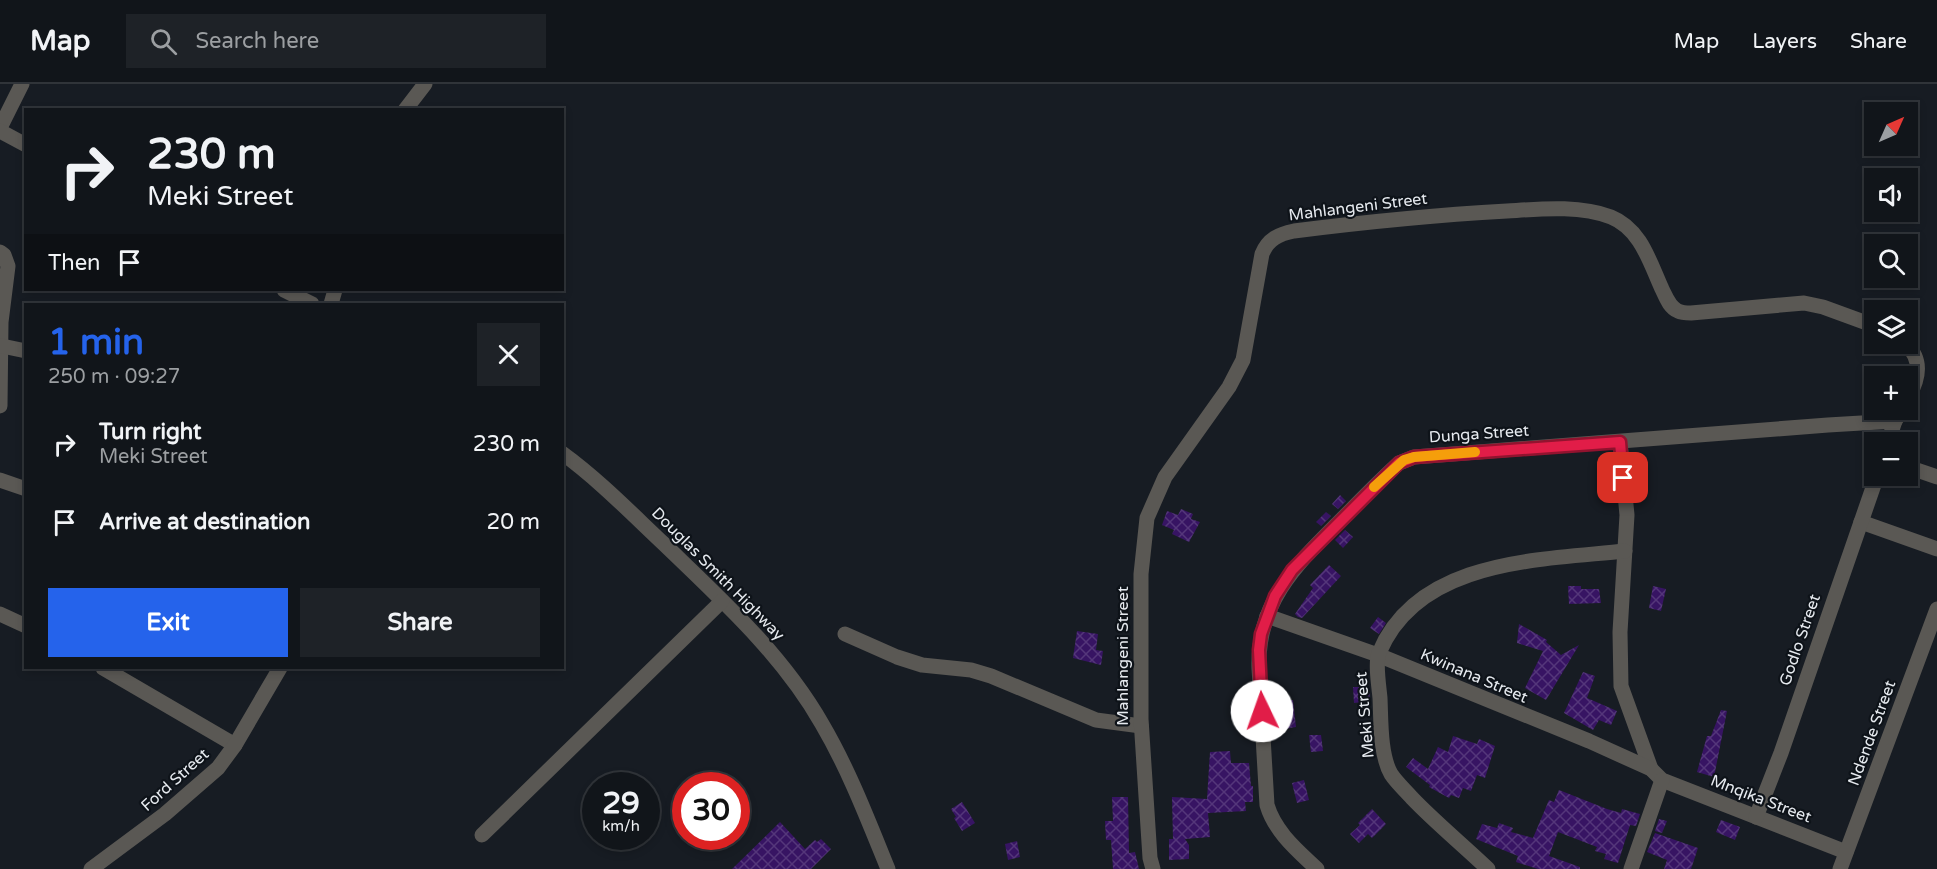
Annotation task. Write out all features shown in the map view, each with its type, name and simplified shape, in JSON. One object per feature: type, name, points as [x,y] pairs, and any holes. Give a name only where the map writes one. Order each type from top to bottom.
[{"type":"street","points":[[22,84],[0,130],[24,144]]},
{"type":"street","points":[[407,108],[425,84]]},
{"type":"street","name":"Mahlangeni Street","points":[[1153,869],[1150,858],[1141,726],[1141,574],[1147,518],[1165,477],[1229,387],[1243,360],[1262,254],[1265,245],[1274,238],[1294,231],[1464,213],[1528,209],[1580,210],[1611,217],[1622,223],[1632,233],[1646,253],[1667,300],[1677,311],[1691,313],[1804,303],[1824,307],[1864,323]]},
{"type":"street","points":[[0,252],[4,255],[8,266],[1,322],[0,402]]},
{"type":"street","points":[[286,291],[310,303]]},
{"type":"street","points":[[2,346],[24,351]]},
{"type":"street","name":"Dunga Street","points":[[1317,869],[1280,832],[1270,816],[1267,805],[1259,650],[1267,616],[1275,596],[1292,570],[1391,470],[1404,460],[1414,457],[1620,442],[1864,419]]},
{"type":"street","points":[[1620,442],[1627,515],[1620,632],[1621,686],[1657,774],[1631,869]]},
{"type":"street","name":"Douglas Smith Highway","points":[[564,455],[719,597],[756,633],[781,663],[822,724],[849,774],[888,869]]},
{"type":"street","points":[[1918,470],[1937,477]]},
{"type":"street","points":[[0,480],[24,488]]},
{"type":"street","name":"Godlo Street","points":[[1756,817],[1781,753],[1874,486]]},
{"type":"street","points":[[1861,522],[1937,549]]},
{"type":"street","name":"Meki Street","points":[[1488,869],[1422,809],[1391,773],[1386,759],[1381,726],[1378,655],[1398,621],[1429,592],[1497,566],[1625,551]]},
{"type":"street","points":[[482,835],[719,597]]},
{"type":"street","name":"Ndende Street","points":[[1840,869],[1937,609]]},
{"type":"street","points":[[0,614],[24,625]]},
{"type":"street","name":"Kwinana Street","points":[[1267,616],[1378,655],[1589,741],[1657,774]]},
{"type":"street","points":[[845,634],[897,657],[922,665],[971,670],[991,676],[1096,720],[1141,726]]},
{"type":"street","points":[[105,669],[235,745]]},
{"type":"street","name":"Ford Street","points":[[91,869],[130,841],[218,768],[235,745],[279,669]]},
{"type":"street","name":"Mnqika Street","points":[[1657,774],[1756,817],[1846,852]]},
{"type":"building","points":[[1340,495],[1346,501],[1338,509],[1332,504]]},
{"type":"building","points":[[1181,509],[1193,514],[1191,519],[1200,522],[1189,542],[1172,534],[1174,530],[1162,525],[1167,511],[1178,515]]},
{"type":"building","points":[[1326,512],[1331,516],[1321,526],[1316,522]]},
{"type":"building","points":[[1345,530],[1353,537],[1343,548],[1335,540]]},
{"type":"building","points":[[1329,565],[1341,576],[1302,618],[1298,617],[1295,614],[1313,588],[1310,585]]},
{"type":"building","points":[[1568,586],[1599,589],[1601,603],[1569,604]]},
{"type":"building","points":[[1653,586],[1666,589],[1661,611],[1649,608]]},
{"type":"building","points":[[1378,617],[1386,623],[1379,634],[1370,628]]},
{"type":"building","points":[[1519,624],[1547,640],[1546,642],[1561,655],[1579,645],[1546,700],[1525,688],[1543,651],[1517,643]]},
{"type":"building","points":[[1077,631],[1098,634],[1096,650],[1103,651],[1101,665],[1073,658]]},
{"type":"building","points":[[1583,672],[1595,676],[1587,698],[1617,711],[1611,725],[1599,720],[1593,730],[1564,713]]},
{"type":"building","points":[[1353,687],[1369,687],[1370,701],[1354,703]]},
{"type":"building","points":[[1293,700],[1296,727],[1285,729],[1281,702]]},
{"type":"building","points":[[1721,710],[1727,711],[1714,777],[1697,772],[1707,736],[1711,736]]},
{"type":"building","points":[[1309,735],[1321,735],[1323,751],[1311,752]]},
{"type":"building","points":[[1453,736],[1477,744],[1479,739],[1495,746],[1485,778],[1477,775],[1471,791],[1463,788],[1459,798],[1451,795],[1449,798],[1429,787],[1430,785],[1406,767],[1413,758],[1428,769],[1438,747],[1448,752]]},
{"type":"building","points":[[1230,751],[1231,763],[1249,763],[1253,802],[1245,802],[1246,811],[1208,813],[1210,837],[1185,839],[1189,845],[1189,859],[1169,860],[1169,839],[1173,839],[1172,797],[1207,799],[1210,752]]},
{"type":"building","points":[[1304,780],[1309,800],[1297,803],[1292,783]]},
{"type":"building","points":[[1559,790],[1607,809],[1621,813],[1622,809],[1640,814],[1636,826],[1630,825],[1618,863],[1604,859],[1606,854],[1595,851],[1597,847],[1558,832],[1549,856],[1580,867],[1580,869],[1538,869],[1516,862],[1518,856],[1476,839],[1482,824],[1497,828],[1499,823],[1513,828],[1511,832],[1533,838],[1549,800],[1554,802]]},
{"type":"building","points":[[1112,797],[1128,797],[1129,853],[1135,852],[1139,869],[1113,869],[1111,840],[1106,840],[1105,821],[1113,821]]},
{"type":"building","points":[[962,802],[975,823],[962,831],[951,809]]},
{"type":"building","points":[[1372,809],[1386,824],[1372,838],[1368,834],[1359,843],[1350,834]]},
{"type":"building","points":[[1659,819],[1667,821],[1662,833],[1655,831]]},
{"type":"building","points":[[1721,820],[1740,827],[1735,840],[1716,832]]},
{"type":"building","points":[[780,822],[805,849],[815,840],[817,842],[821,839],[831,849],[811,869],[732,869]]},
{"type":"building","points":[[1655,833],[1698,848],[1691,869],[1664,869],[1667,860],[1647,852]]},
{"type":"building","points":[[1017,841],[1020,857],[1008,860],[1005,844]]},
{"type":"slow traffic","points":[[1374,487],[1404,460],[1414,457],[1475,452]]},
{"type":"route","points":[[1262,711],[1259,650],[1261,634],[1275,596],[1292,570],[1399,463],[1414,457],[1620,442],[1623,478]]}]
